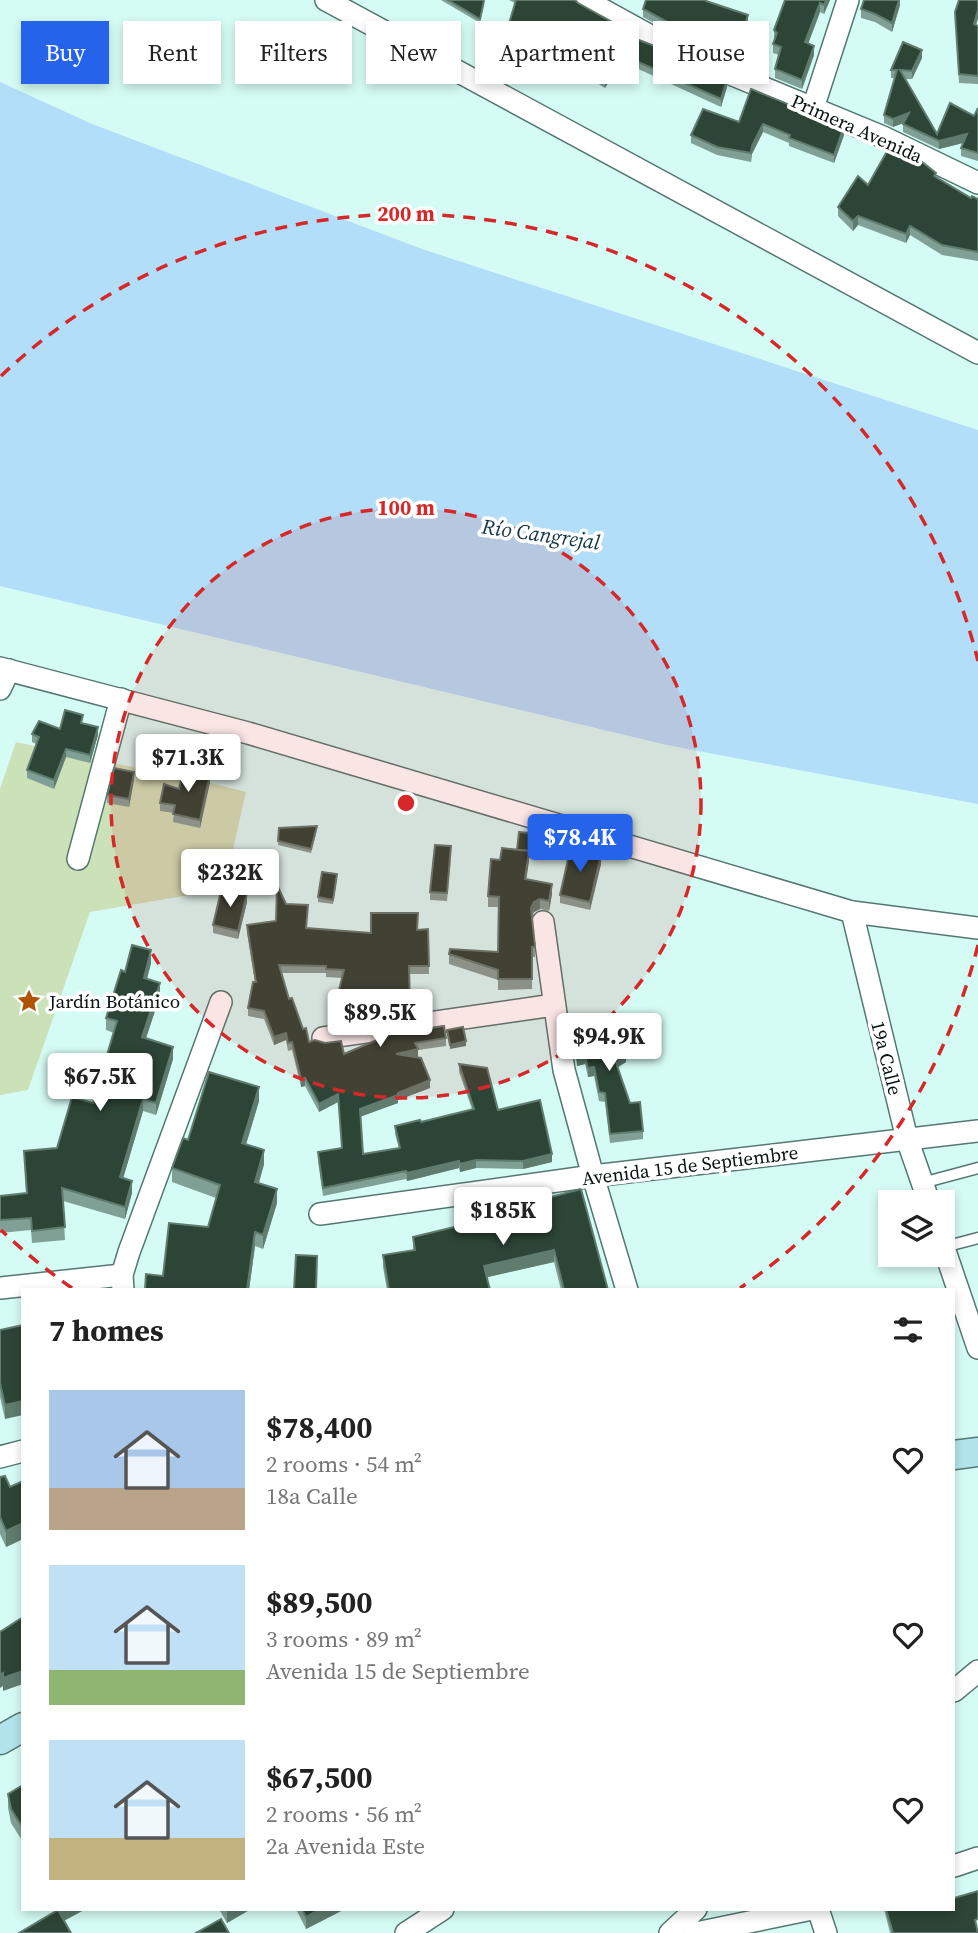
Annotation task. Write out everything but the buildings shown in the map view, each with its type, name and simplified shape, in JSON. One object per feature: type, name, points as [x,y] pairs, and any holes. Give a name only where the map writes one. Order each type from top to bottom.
[{"type":"street","points":[[326,0],[978,353]]},
{"type":"street","name":"Primera Avenida","points":[[585,0],[687,57],[883,137],[978,183]]},
{"type":"street","points":[[813,108],[848,0]]},
{"type":"street","points":[[3,676],[121,699],[248,733],[852,912],[978,928]]},
{"type":"street","points":[[78,859],[121,699]]},
{"type":"street","name":"19a Calle","points":[[852,912],[907,1139],[924,1190]]},
{"type":"street","points":[[543,922],[564,1070],[626,1288]]},
{"type":"street","points":[[0,1288],[122,1282],[220,1002]]},
{"type":"street","points":[[323,1038],[554,1005]]},
{"type":"street","name":"Avenida 15 de Septiembre","points":[[320,1214],[593,1176],[978,1131]]},
{"type":"street","points":[[950,1267],[978,1348]]},
{"type":"street","points":[[0,1457],[21,1452]]},
{"type":"street","points":[[955,1455],[978,1452]]},
{"type":"street","points":[[955,1689],[978,1671]]},
{"type":"street","points":[[0,1740],[21,1728]]},
{"type":"street","points":[[955,1866],[978,1858]]},
{"type":"street","points":[[406,1933],[440,1911]]},
{"type":"street","points":[[670,1933],[694,1911]]},
{"type":"street","points":[[695,1933],[802,1911]]},
{"type":"street","points":[[819,1911],[825,1933]]},
{"type":"lane","points":[[929,1190],[978,1168]]},
{"type":"lane","points":[[955,1243],[978,1238]]},
{"type":"green space","name":"Jardín Botánico","points":[[16,742],[184,776],[246,792],[224,889],[90,912],[28,1090],[0,1095],[0,789]]},
{"type":"water","name":"Río Cangrejal","points":[[0,82],[92,124],[422,249],[978,430],[978,804],[667,745],[0,586]]},
{"type":"place","name":"Jardín Botánico","points":[[29,1001]]}]
